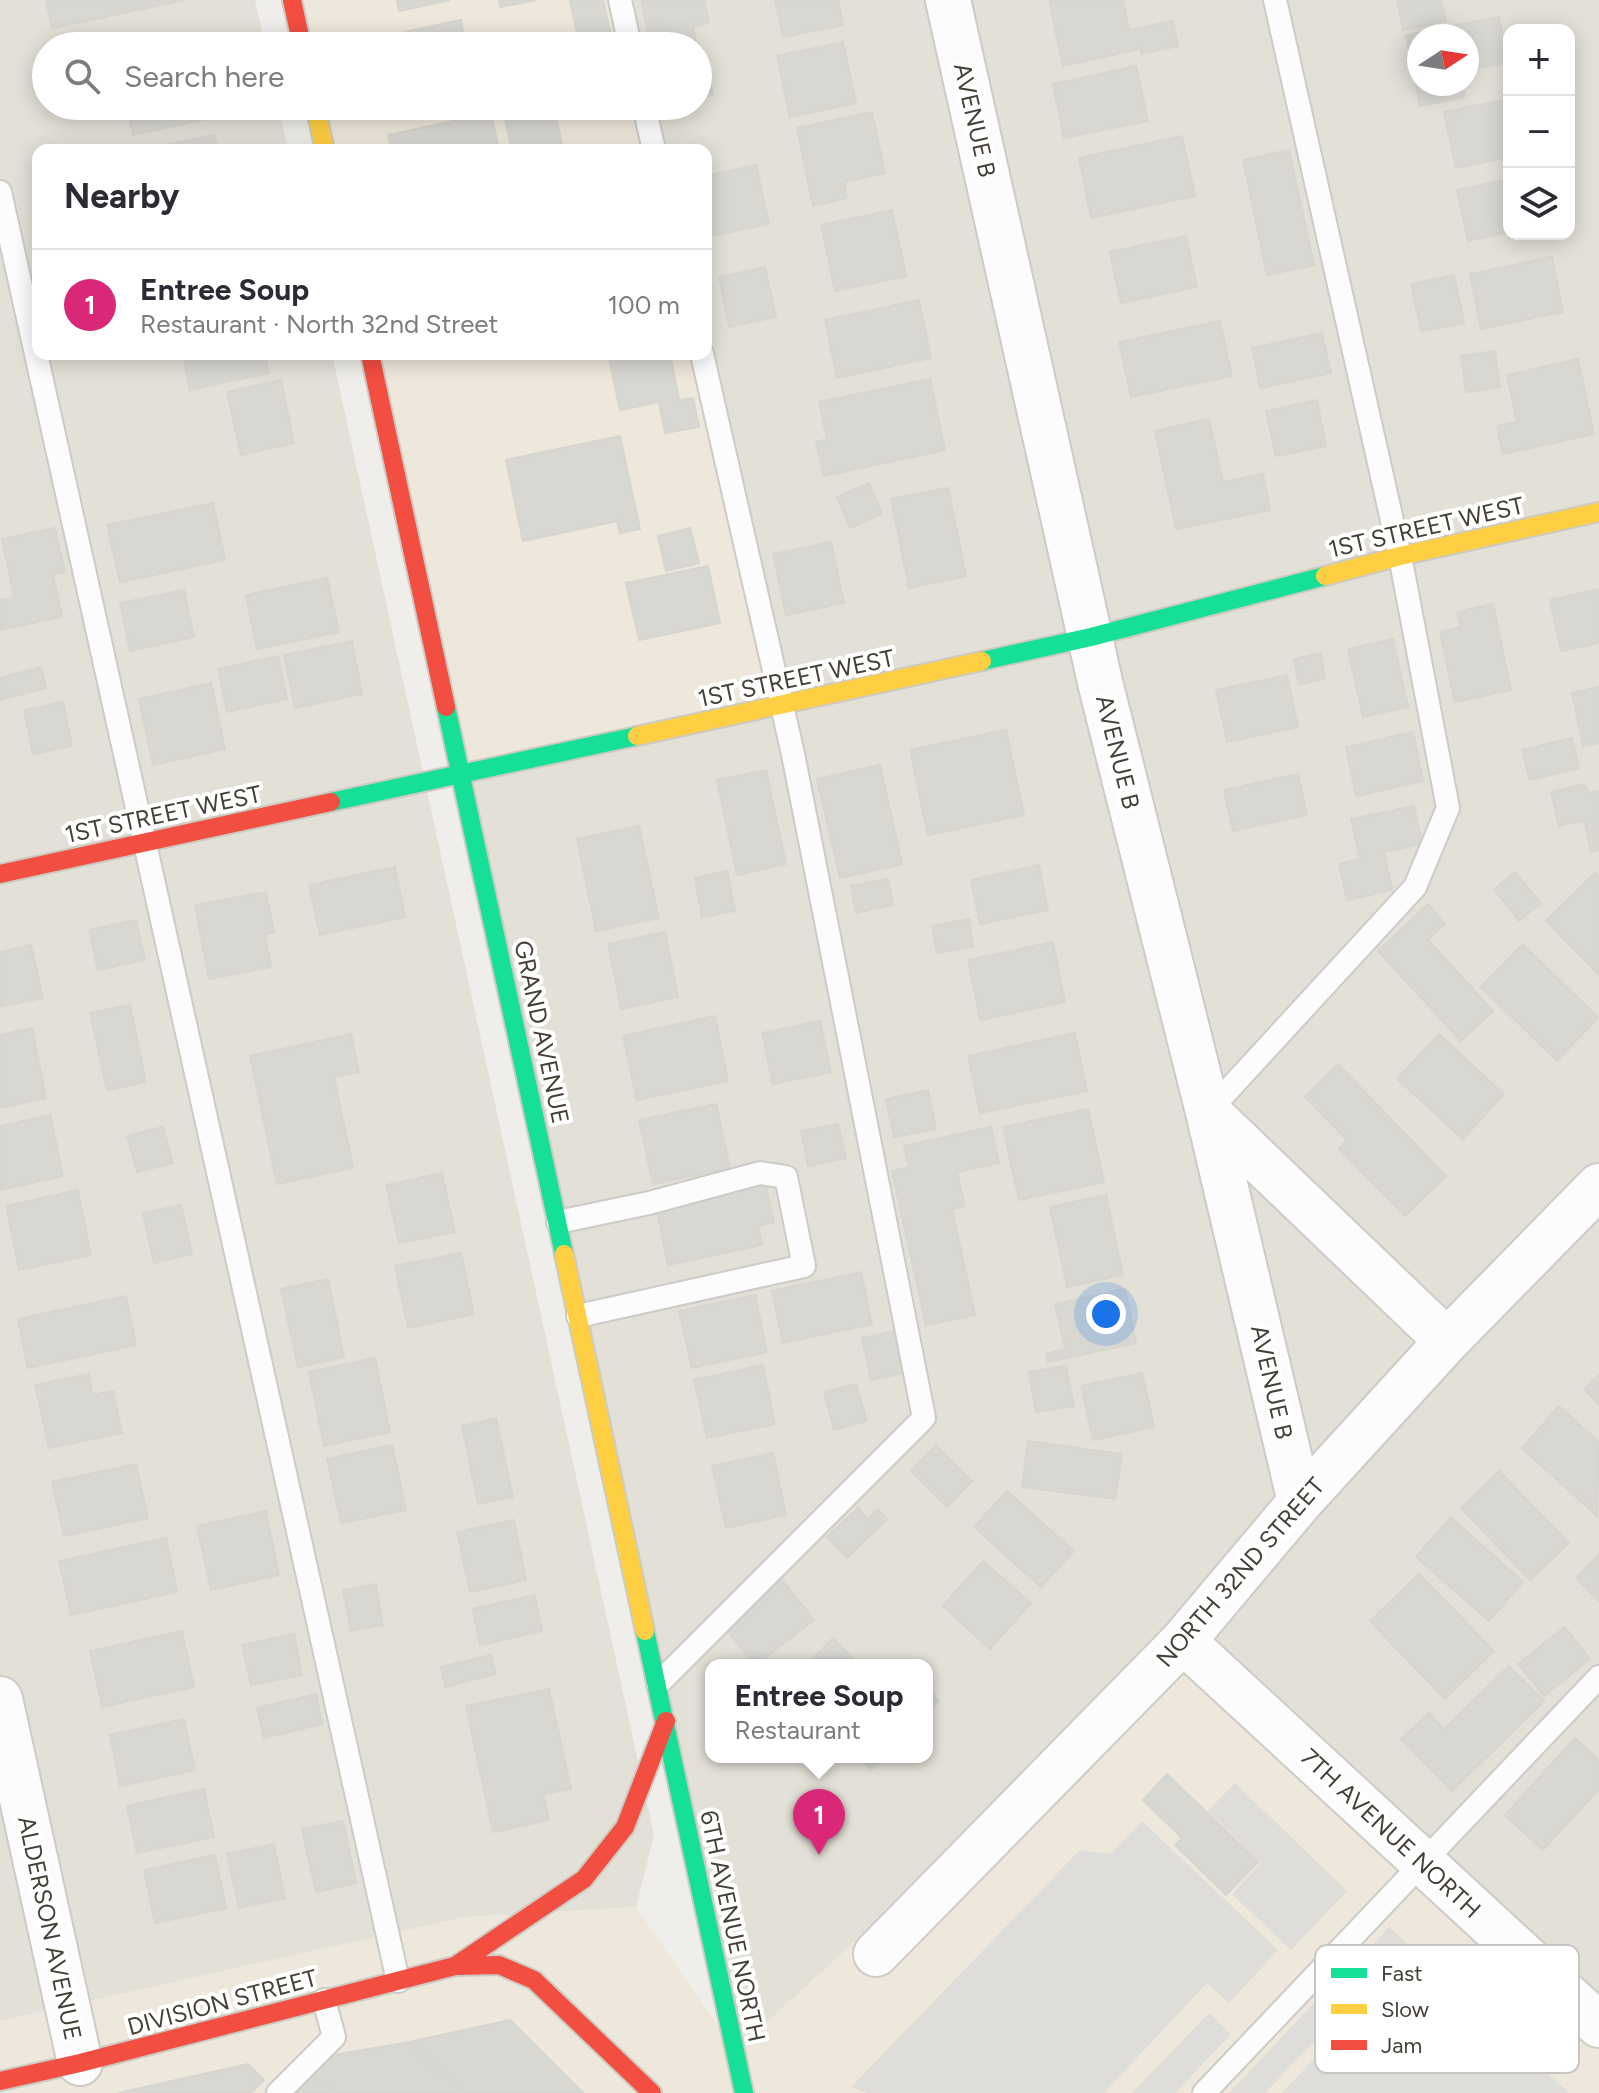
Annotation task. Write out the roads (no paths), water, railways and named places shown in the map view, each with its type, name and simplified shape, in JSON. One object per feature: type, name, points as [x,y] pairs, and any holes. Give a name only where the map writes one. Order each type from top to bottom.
[{"type":"main road","points":[[292,0],[299,32]]},
{"type":"main road","points":[[318,120],[324,144]]},
{"type":"main road","name":"GRAND AVENUE","points":[[371,360],[666,1721]]},
{"type":"main road","name":"1ST STREET WEST","points":[[0,874],[1091,637],[1400,556],[1599,512]]},
{"type":"main road","points":[[455,1966],[584,1879],[625,1827],[666,1721]]},
{"type":"main road","name":"6TH AVENUE NORTH","points":[[666,1721],[744,2093]]},
{"type":"main road","points":[[455,1966],[499,1965],[534,1980],[652,2093]]},
{"type":"main road","name":"DIVISION STREET","points":[[0,2081],[455,1966]]},
{"type":"main road","points":[[721,2079],[734,2052]]},
{"type":"street","name":"AVENUE B","points":[[948,0],[1091,637],[1300,1502]]},
{"type":"street","points":[[1208,1112],[1447,1341]]},
{"type":"street","name":"NORTH 32ND STREET","points":[[876,1954],[1183,1641],[1300,1502],[1447,1341],[1599,1186]]},
{"type":"street","name":"7TH AVENUE NORTH","points":[[1183,1641],[1512,1945]]},
{"type":"street","name":"ALDERSON AVENUE","points":[[0,1699],[80,2063]]},
{"type":"street","name":"7TH AVENUE NORTH","points":[[1579,2007],[1599,2025]]},
{"type":"lane","points":[[620,0],[627,32]]},
{"type":"lane","points":[[1208,1112],[1415,887],[1448,808],[1400,556],[1275,0]]},
{"type":"lane","points":[[647,120],[653,144]]},
{"type":"lane","points":[[0,192],[32,335]]},
{"type":"lane","points":[[38,360],[398,1981]]},
{"type":"lane","points":[[658,1684],[924,1418],[783,706],[703,360]]},
{"type":"lane","points":[[558,1222],[649,1203],[760,1173],[786,1177],[804,1266],[578,1316]]},
{"type":"lane","points":[[1345,1945],[1599,1677]]},
{"type":"lane","points":[[1204,2093],[1315,1976]]},
{"type":"lane","points":[[278,2093],[334,2037],[324,2000]]},
{"type":"place","name":"Entree Soup","points":[[819,1855]]}]
